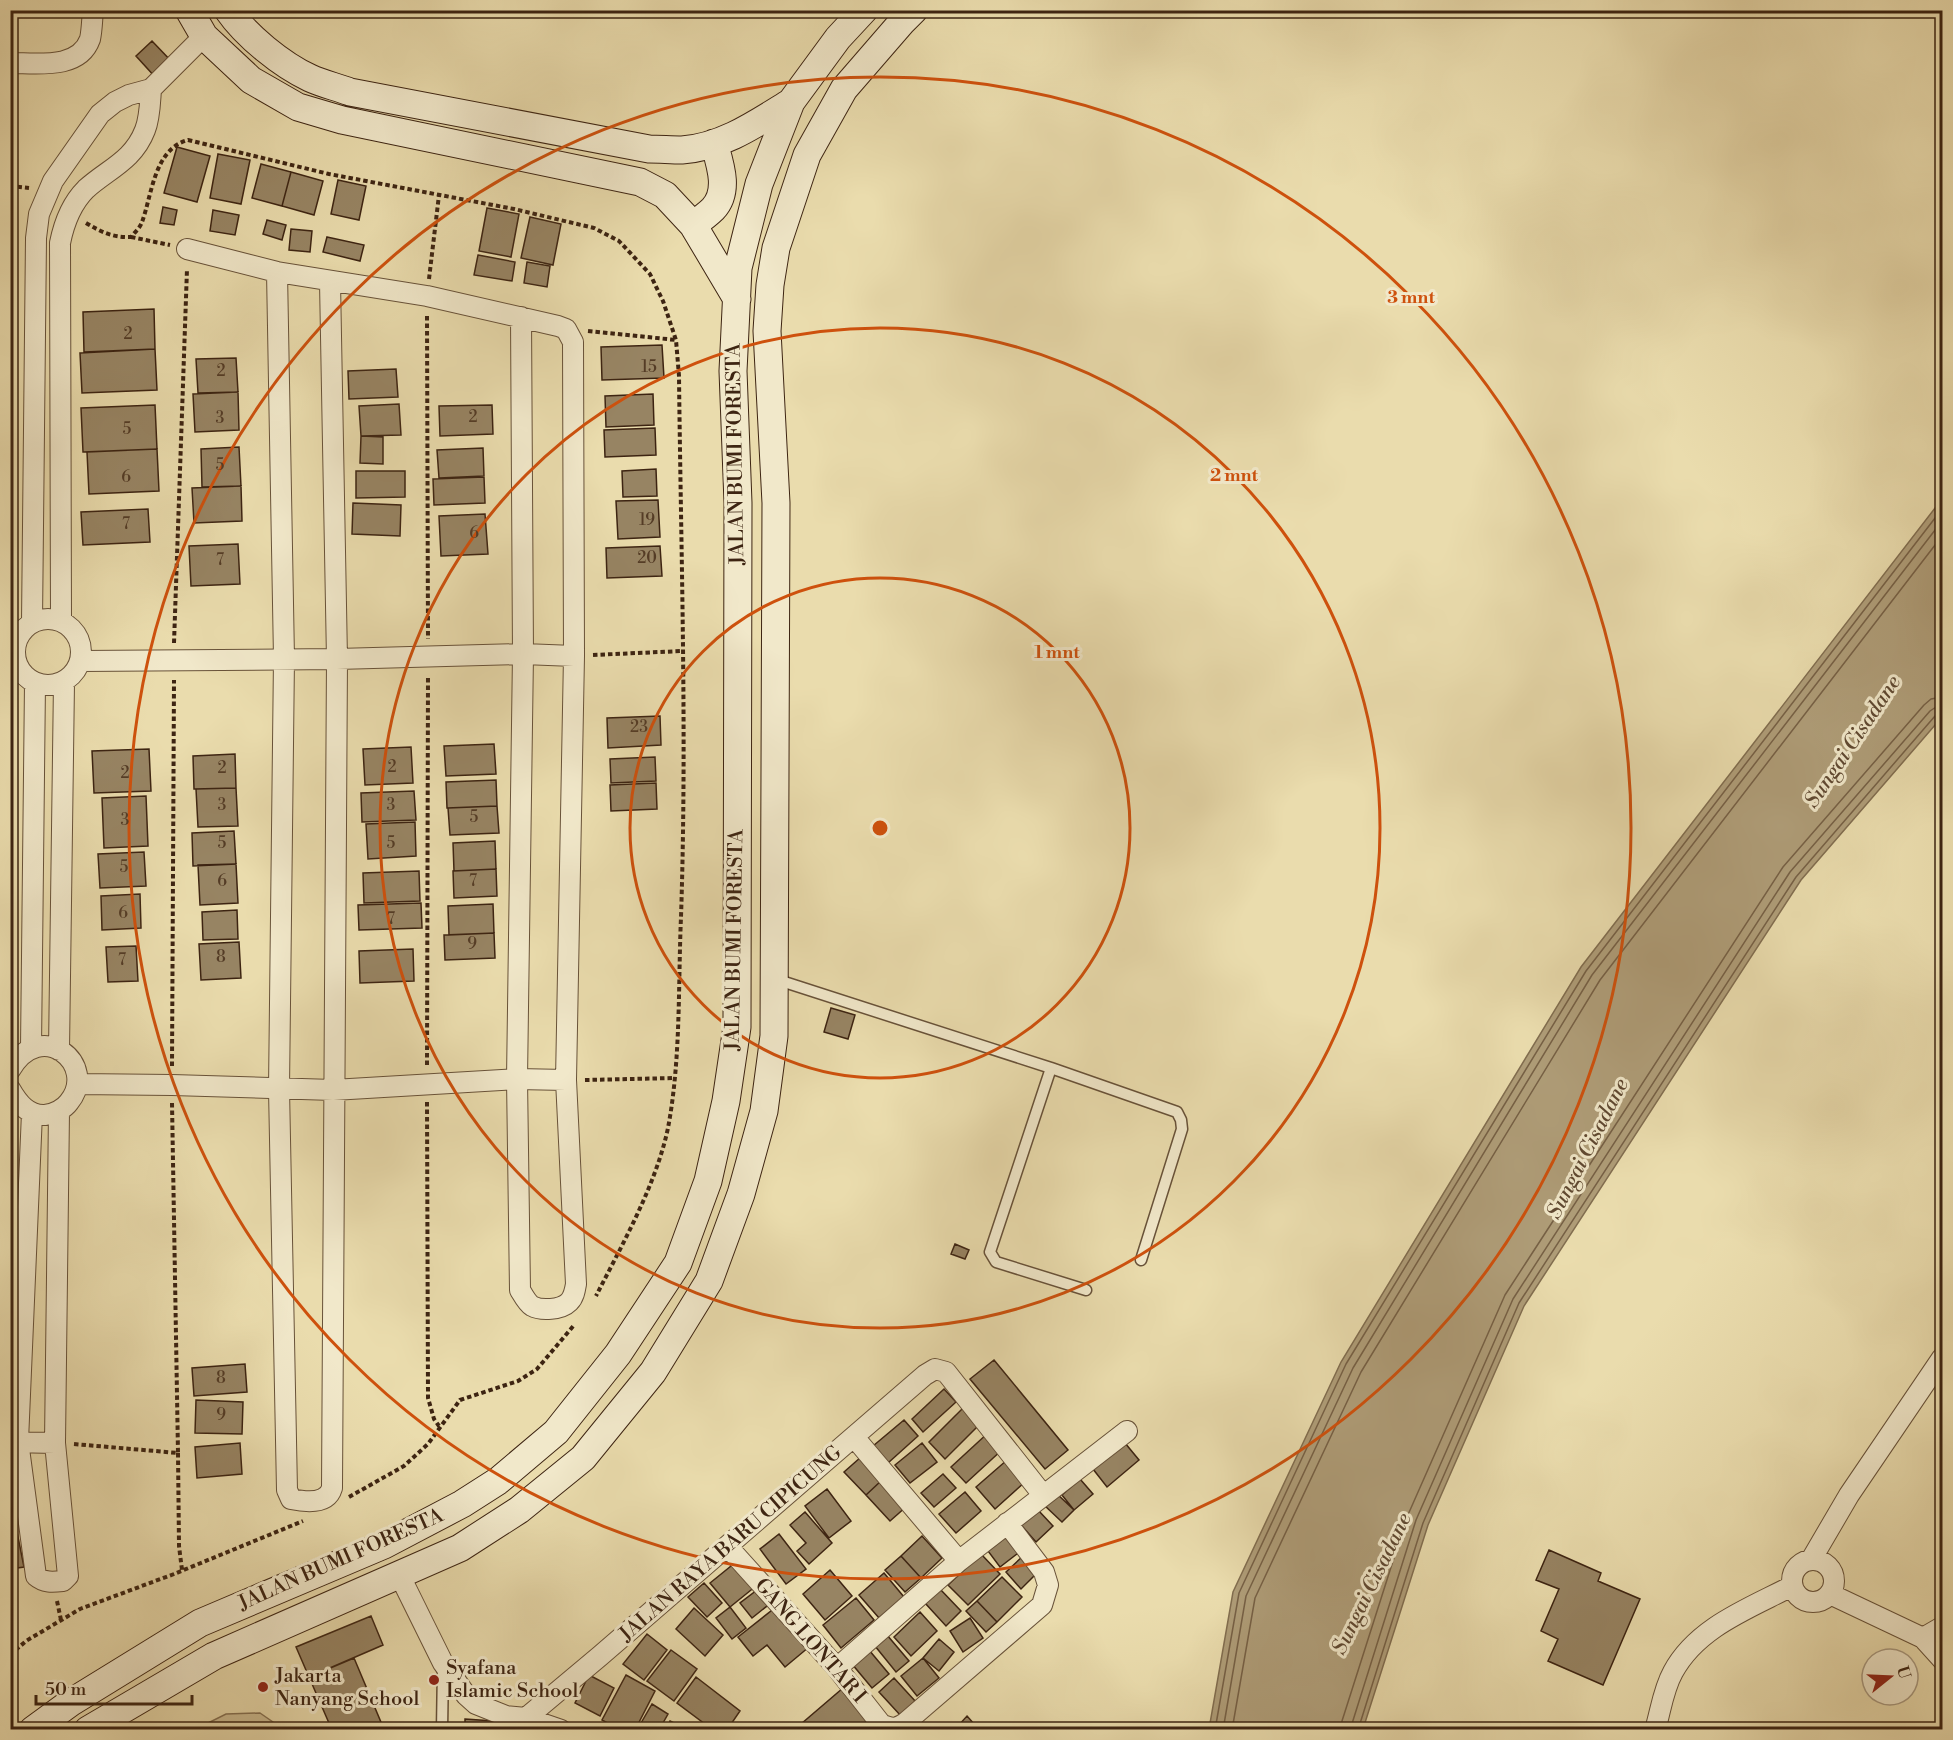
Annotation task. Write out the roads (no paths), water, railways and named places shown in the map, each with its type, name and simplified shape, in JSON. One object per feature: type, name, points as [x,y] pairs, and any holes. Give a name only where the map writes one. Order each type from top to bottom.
[{"type":"main road","points":[[189,10],[204,36],[250,80],[298,107],[342,120],[640,182],[665,195],[693,225],[737,299]]},
{"type":"main road","points":[[228,10],[234,20],[272,54],[310,78],[350,92],[649,149],[683,150],[714,143],[739,134],[791,102]]},
{"type":"main road","name":"JALAN BUMI FORESTA","points":[[33,1730],[69,1704],[200,1623],[384,1545],[462,1504],[498,1481],[556,1432],[618,1354],[678,1263],[708,1181],[726,1101],[737,1027],[738,503],[733,370],[738,268],[759,184],[791,102],[838,38],[864,10]]},
{"type":"main road","name":"JALAN BUMI FORESTA","points":[[88,1730],[214,1656],[460,1548],[519,1510],[583,1458],[653,1372],[709,1281],[741,1194],[764,1111],[774,1036],[776,503],[767,331],[770,285],[776,248],[807,155],[844,89],[914,10]]},
{"type":"main road","points":[[522,157],[528,126]]},
{"type":"main road","points":[[693,225],[714,208],[721,193],[723,176],[714,143]]},
{"type":"main road","points":[[738,503],[776,503]]},
{"type":"street","points":[[10,63],[59,63],[77,57],[86,48],[90,37],[93,10]]},
{"type":"street","points":[[32,622],[36,238],[42,203],[62,167],[100,114],[115,102],[129,95],[151,89],[204,36]]},
{"type":"street","points":[[61,620],[60,243],[62,231],[70,211],[86,190],[122,163],[135,148],[145,130],[151,89]]},
{"type":"street","points":[[62,167],[86,190]]},
{"type":"street","points":[[187,249],[277,272],[427,296],[521,317],[566,329],[573,342],[574,656],[566,1080],[576,1284],[574,1294],[568,1303],[542,1309],[530,1305],[520,1290],[517,1079],[523,654],[521,317]]},
{"type":"street","points":[[277,272],[284,658],[279,1089],[287,1490],[291,1499],[310,1501],[323,1500],[331,1494],[332,1488],[337,659],[330,282]]},
{"type":"street","points":[[51,618],[61,620],[74,630],[81,644],[81,661],[75,673],[64,682],[50,686],[35,683],[23,674],[16,662],[13,649],[24,628],[32,622],[51,618]]},
{"type":"street","points":[[81,661],[337,659],[523,654],[574,656]]},
{"type":"street","points":[[59,1050],[64,682]]},
{"type":"street","points":[[31,1048],[35,683]]},
{"type":"street","points":[[10,1070],[18,1057],[31,1048],[45,1046],[59,1050],[70,1058],[76,1070],[77,1084],[68,1104],[59,1111],[46,1115],[32,1113],[18,1103],[10,1089]]},
{"type":"street","points":[[77,1084],[333,1090],[517,1079],[566,1080]]},
{"type":"street","points":[[32,1113],[14,1441],[36,1576],[41,1581],[52,1582],[63,1581],[68,1576],[55,1443],[59,1111]]},
{"type":"street","points":[[1811,1560],[1849,1496],[1942,1358]]},
{"type":"street","name":"JALAN RAYA BARU CIPICUNG","points":[[526,1718],[728,1547],[925,1375],[935,1369],[946,1372],[1043,1495]]},
{"type":"street","points":[[837,1668],[959,1561],[1127,1431]]},
{"type":"street","points":[[854,1437],[959,1561]]},
{"type":"street","points":[[14,1441],[55,1443]]},
{"type":"street","name":"GANG LONTAR I","points":[[728,1547],[837,1668],[878,1727],[892,1729],[905,1723],[1042,1605],[1048,1585],[1044,1572],[1007,1523]]},
{"type":"street","points":[[1811,1560],[1818,1560],[1830,1568],[1834,1581],[1830,1594],[1819,1602],[1799,1598],[1792,1586],[1794,1572],[1798,1566],[1811,1560]]},
{"type":"street","points":[[399,1574],[443,1663],[466,1695],[506,1723],[526,1718],[561,1730]]},
{"type":"street","points":[[1657,1728],[1664,1692],[1674,1671],[1688,1651],[1706,1634],[1724,1622],[1792,1586]]},
{"type":"street","points":[[1830,1594],[1923,1638],[1942,1659]]},
{"type":"street","points":[[1923,1638],[1942,1627]]},
{"type":"lane","points":[[775,979],[1051,1068],[1177,1112],[1182,1129],[1141,1260]]},
{"type":"lane","points":[[1051,1068],[990,1252],[996,1262],[1086,1290]]},
{"type":"lane","points":[[442,1730],[443,1663]]},
{"type":"water","name":"Sungai Cisadane","points":[[1942,499],[1942,717],[1801,880],[1524,1306],[1428,1525],[1363,1729],[1209,1729],[1233,1592],[1341,1362],[1581,967]]},
{"type":"place","name":"Syafana Islamic School","points":[[434,1680]]},
{"type":"place","name":"Jakarta Nanyang School","points":[[263,1687]]}]
